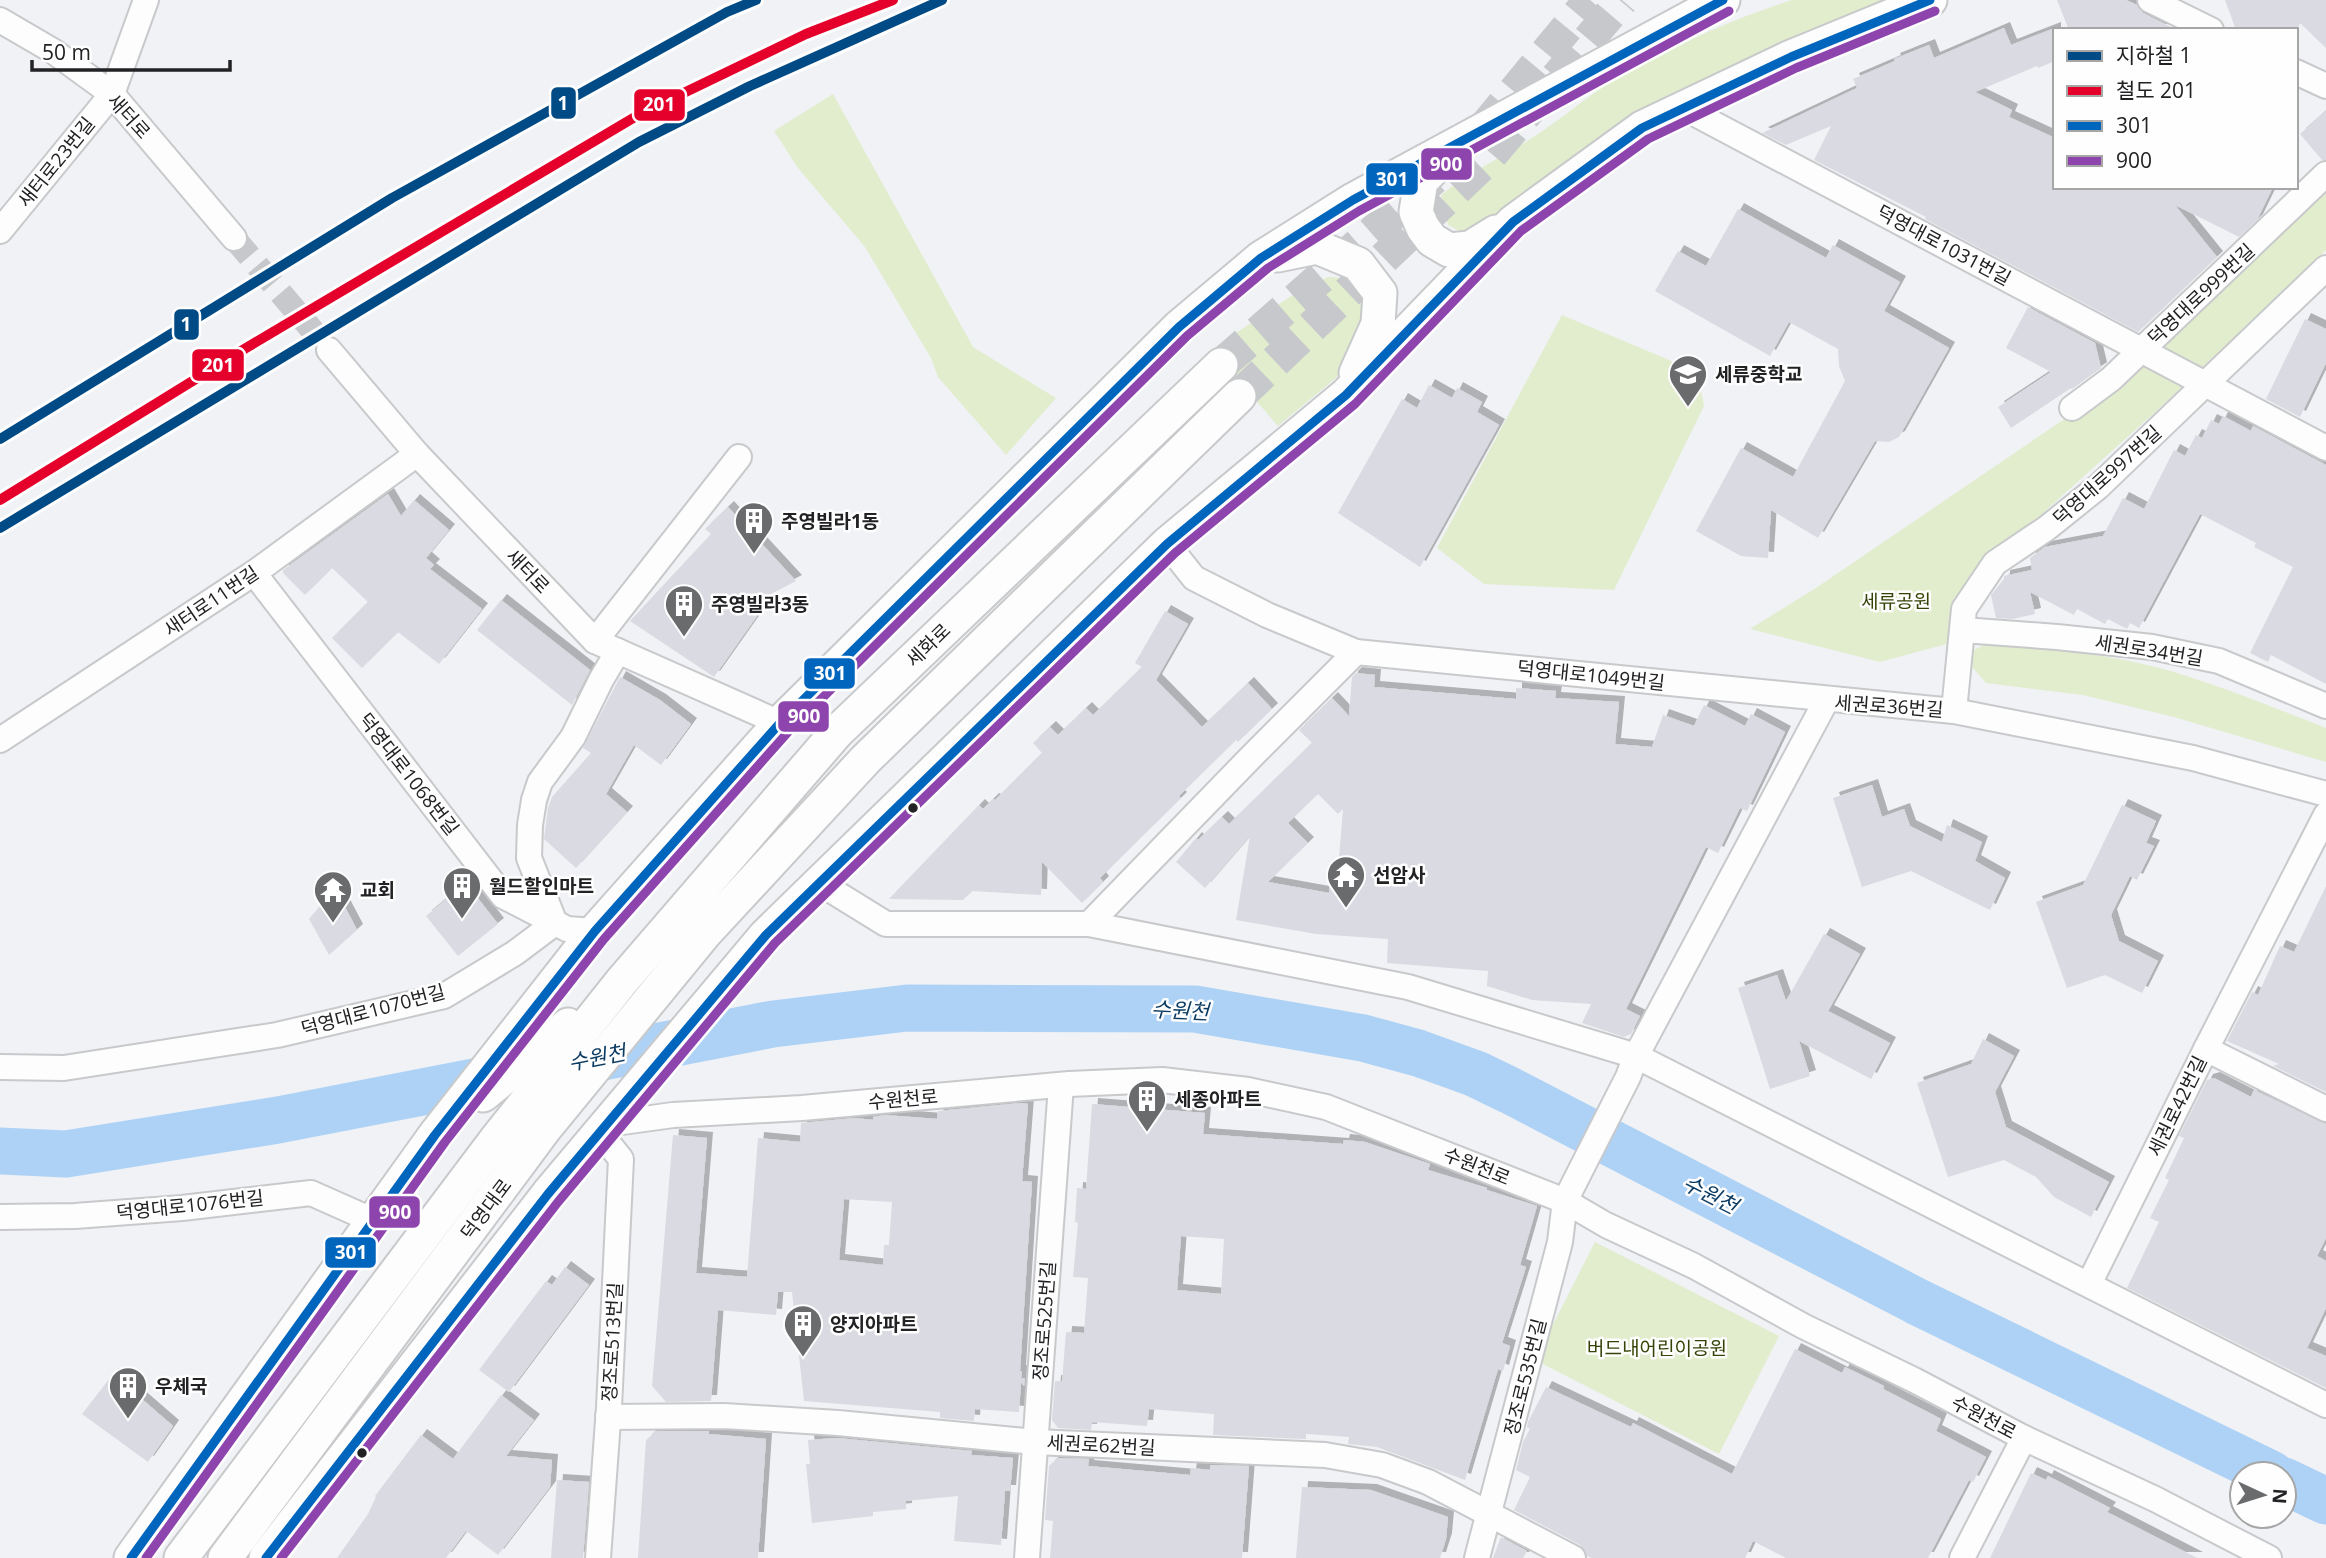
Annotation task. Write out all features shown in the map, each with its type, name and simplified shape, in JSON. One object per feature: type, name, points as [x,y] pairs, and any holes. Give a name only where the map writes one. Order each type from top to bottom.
[{"type":"main road","points":[[131,1558],[428,1146],[595,931],[780,723],[1179,327],[1261,258],[1353,200],[1723,0]]},
{"type":"main road","name":"덕영대로","points":[[225,1558],[275,1491],[589,1124],[766,935],[1167,544],[1346,395],[1513,222],[1642,128],[1791,57],[1930,0]]},
{"type":"main road","points":[[1463,140],[1421,181],[1416,212],[1423,228],[1432,240],[1449,250],[1470,248],[1513,222]]},
{"type":"main road","points":[[1261,258],[1317,247],[1358,264],[1380,293],[1378,324],[1346,395]]},
{"type":"main road","name":"세화로","points":[[654,943],[837,732],[1221,365]]},
{"type":"main road","name":"세화로","points":[[589,1124],[677,967],[705,933],[866,759],[1239,396]]},
{"type":"main road","name":"덕영대로","points":[[181,1558],[240,1476],[498,1137],[654,943]]},
{"type":"main road","points":[[428,1146],[622,981]]},
{"type":"main road","name":"덕영대로","points":[[266,1558],[548,1194],[589,1124]]},
{"type":"street","name":"새터로23번길","points":[[0,230],[112,94],[146,0]]},
{"type":"street","points":[[2150,0],[2207,28]]},
{"type":"street","name":"새터로","points":[[0,20],[53,51],[112,94],[234,238]]},
{"type":"street","points":[[2298,73],[2326,86]]},
{"type":"street","name":"덕영대로1031번길","points":[[1684,108],[2326,448]]},
{"type":"street","name":"덕영대로999번길","points":[[2072,408],[2111,379],[2326,174]]},
{"type":"street","name":"덕영대로997번길","points":[[1954,711],[1964,609],[1995,562],[2047,528],[2098,487],[2326,268]]},
{"type":"street","name":"새터로","points":[[328,350],[417,454],[595,641],[780,723]]},
{"type":"street","name":"새터로11번길","points":[[0,740],[254,573],[417,454]]},
{"type":"street","points":[[595,641],[739,457]]},
{"type":"street","name":"덕영대로1049번길","points":[[1167,544],[1194,578],[1267,615],[1356,652],[1827,699]]},
{"type":"street","name":"덕영대로1068번길","points":[[254,573],[503,896],[567,929],[595,931]]},
{"type":"street","name":"세권로34번길","points":[[1963,630],[2152,647],[2219,661],[2326,706]]},
{"type":"street","points":[[555,923],[529,858],[534,800],[540,782],[573,737],[618,651]]},
{"type":"street","points":[[1089,924],[1356,652]]},
{"type":"street","name":"세권로36번길","points":[[1567,1198],[1632,1066],[1827,699],[1954,711],[2193,758],[2326,794]]},
{"type":"street","points":[[2206,1049],[2326,815]]},
{"type":"street","points":[[818,882],[886,924],[1089,924],[1408,987],[1632,1066],[2090,1284],[2326,1405]]},
{"type":"street","name":"덕영대로1070번길","points":[[0,1067],[64,1068],[277,1035],[444,996],[514,953],[555,923]]},
{"type":"street","name":"세권로42번길","points":[[2090,1284],[2206,1049],[2326,1109]]},
{"type":"street","name":"수원천로","points":[[589,1124],[1061,1085],[1162,1080],[1248,1090],[1326,1107],[1567,1198],[1606,1225],[1694,1266],[1803,1326],[2269,1558]]},
{"type":"street","name":"정조로525번길","points":[[1027,1558],[1061,1085]]},
{"type":"street","name":"정조로513번길","points":[[589,1124],[621,1159],[598,1558]]},
{"type":"street","name":"덕영대로1076번길","points":[[0,1217],[75,1216],[181,1208],[311,1193],[374,1221]]},
{"type":"street","name":"정조로535번길","points":[[1477,1558],[1560,1242],[1567,1198]]},
{"type":"street","name":"세권로62번길","points":[[608,1417],[723,1416],[838,1423],[1035,1442],[1325,1455],[1382,1465],[1417,1478],[1573,1558]]},
{"type":"street","points":[[1962,1558],[2024,1438]]},
{"type":"green space","points":[[1792,0],[1892,0],[1465,234],[1448,225],[1441,195],[1536,135],[1597,91],[1692,39]]},
{"type":"green space","points":[[833,94],[973,347],[1056,398],[1006,455],[938,377],[931,358],[865,247],[798,168],[774,131]]},
{"type":"green space","name":"세류공원","points":[[2326,192],[2326,250],[2164,404],[1993,558],[1950,643],[1880,662],[1750,629],[1816,588],[2113,386]]},
{"type":"green space","points":[[1328,277],[1346,278],[1362,287],[1368,298],[1355,362],[1278,426],[1208,352],[1297,292]]},
{"type":"green space","points":[[1562,315],[1688,368],[1699,380],[1704,406],[1614,590],[1484,584],[1437,548]]},
{"type":"green space","points":[[1986,644],[2103,656],[2149,665],[2210,684],[2326,728],[2326,762],[2174,717],[2083,695],[1986,683],[1972,667],[1970,652]]},
{"type":"green space","name":"버드내어린이공원","points":[[1595,1242],[1779,1336],[1719,1454],[1535,1360]]},
{"type":"building","points":[[2057,0],[2126,0],[2137,5],[2143,13],[2173,28],[2068,28]]},
{"type":"building","points":[[2225,0],[2326,0],[2326,48],[2300,23],[2298,28],[2235,28]]},
{"type":"building","points":[[2004,28],[2011,45],[2053,29],[2053,62],[1975,92],[2012,110],[2009,117],[2053,137],[2053,189],[2272,189],[2257,220],[2239,237],[2175,205],[2217,257],[2138,332],[1925,219],[1926,217],[1814,160],[1831,126],[1786,145],[1762,133],[1857,88],[1853,79],[1895,61],[1894,59],[1929,45],[1934,58]]},
{"type":"building","points":[[2326,111],[2326,160],[2322,160],[2300,134]]},
{"type":"building","points":[[1738,209],[1826,258],[1833,245],[1900,282],[1884,311],[1949,348],[1899,437],[1889,442],[1875,441],[1818,538],[1771,510],[1768,558],[1741,556],[1696,531],[1741,448],[1793,477],[1845,381],[1839,366],[1838,349],[1789,322],[1770,356],[1655,291],[1678,251],[1706,266]]},
{"type":"building","points":[[2028,307],[2095,343],[2101,368],[2011,428],[1998,407],[2051,372],[2006,348]]},
{"type":"building","points":[[2305,319],[2326,329],[2326,363],[2300,417],[2266,399]]},
{"type":"building","points":[[1429,385],[1452,398],[1457,388],[1482,402],[1477,412],[1499,425],[1420,567],[1338,513],[1402,399],[1417,408]]},
{"type":"building","points":[[2223,416],[2251,431],[2253,426],[2326,465],[2326,684],[2271,655],[2268,662],[2250,653],[2293,567],[2254,547],[2256,543],[2200,514],[2139,628],[2130,623],[2127,629],[2108,619],[2105,624],[2077,609],[2074,615],[2030,592],[2035,614],[2013,619],[1996,618],[1991,595],[2004,576],[2032,570],[2030,558],[2045,547],[2103,536],[2123,498],[2144,509],[2174,450],[2185,456],[2196,435],[2202,438],[2211,420],[2219,424]]},
{"type":"building","points":[[388,494],[401,516],[414,500],[449,530],[426,558],[434,565],[430,569],[482,609],[439,664],[398,632],[362,668],[332,638],[368,602],[332,568],[305,595],[283,573],[283,570]]},
{"type":"building","points":[[728,507],[796,581],[748,606],[757,616],[714,677],[630,621],[711,534],[705,529]]},
{"type":"building","points":[[501,600],[590,670],[572,705],[477,630]]},
{"type":"building","points":[[1165,611],[1188,624],[1156,680],[1202,727],[1248,683],[1272,709],[1179,796],[1181,798],[1100,878],[1103,882],[1082,903],[1042,862],[1041,895],[972,891],[963,900],[889,899],[979,805],[983,809],[995,800],[1042,753],[1033,743],[1050,727],[1058,735],[1086,708],[1093,715],[1142,667],[1135,663]]},
{"type":"building","points":[[1356,673],[1375,675],[1374,687],[1516,699],[1516,688],[1556,691],[1555,698],[1619,702],[1615,744],[1652,747],[1663,715],[1694,726],[1704,705],[1745,726],[1751,714],[1785,732],[1747,811],[1740,808],[1718,853],[1706,847],[1626,1009],[1640,1016],[1631,1034],[1624,1037],[1582,1023],[1591,1004],[1532,1000],[1487,986],[1488,971],[1387,963],[1388,939],[1316,934],[1236,920],[1250,836],[1205,888],[1176,862],[1196,838],[1198,840],[1222,817],[1229,824],[1312,743],[1299,730],[1332,698],[1349,716],[1352,677]],"holes":[[[1318,794],[1338,814],[1343,809],[1337,882],[1330,881],[1329,893],[1268,882],[1308,843],[1288,823]]]},
{"type":"building","points":[[620,677],[660,700],[691,724],[661,765],[634,745],[606,794],[627,812],[576,868],[544,839],[548,808],[552,797],[591,753],[583,748]]},
{"type":"building","points":[[1872,785],[1882,817],[1904,809],[1910,826],[1942,842],[1947,825],[1982,842],[1975,861],[2005,878],[1990,910],[1911,871],[1862,887],[1833,798]]},
{"type":"building","points":[[2122,805],[2156,821],[2146,843],[2154,846],[2137,880],[2130,876],[2111,915],[2119,941],[2158,961],[2142,993],[2105,975],[2067,988],[2036,902],[2083,885]]},
{"type":"building","name":"월드할인마트","points":[[466,883],[498,924],[458,956],[426,916]]},
{"type":"building","points":[[2326,886],[2326,1092],[2273,1066],[2279,1064],[2227,1041],[2252,992],[2258,995],[2280,946],[2294,952]]},
{"type":"building","name":"교회","points":[[335,888],[357,930],[329,955],[309,919]]},
{"type":"building","points":[[1824,934],[1860,954],[1828,1011],[1890,1043],[1871,1079],[1799,1041],[1810,1076],[1770,1089],[1738,988],[1777,975],[1786,1001]]},
{"type":"building","points":[[1983,1039],[2014,1056],[1995,1092],[2006,1127],[2109,1182],[2091,1217],[2054,1197],[2036,1177],[2004,1160],[1948,1177],[1917,1083],[1971,1064]]},
{"type":"building","points":[[2214,1078],[2251,1097],[2254,1090],[2326,1124],[2326,1238],[2317,1256],[2326,1261],[2326,1308],[2307,1348],[2326,1356],[2326,1388],[2127,1288],[2159,1222],[2150,1218],[2169,1180],[2165,1178],[2184,1138],[2179,1136],[2207,1080]]},
{"type":"building","points":[[1028,1104],[1022,1181],[1032,1182],[1020,1371],[1021,1378],[1025,1378],[1024,1386],[1021,1382],[1019,1412],[975,1409],[974,1421],[940,1418],[940,1412],[804,1401],[792,1292],[778,1292],[776,1315],[718,1310],[711,1401],[666,1402],[652,1386],[673,1135],[707,1138],[696,1273],[747,1277],[758,1138],[800,1142],[801,1123],[855,1118],[873,1120],[873,1117],[885,1115],[937,1119],[938,1111]],"holes":[[[844,1199],[892,1202],[889,1245],[884,1245],[883,1265],[839,1260]]]},
{"type":"building","points":[[1092,1104],[1205,1113],[1203,1134],[1343,1144],[1344,1140],[1365,1142],[1430,1164],[1428,1170],[1537,1206],[1520,1265],[1526,1267],[1502,1343],[1510,1346],[1503,1371],[1498,1369],[1465,1480],[1377,1447],[1348,1444],[1349,1437],[1306,1434],[1306,1439],[1213,1435],[1214,1414],[1149,1409],[1147,1426],[1092,1422],[1091,1430],[1058,1428],[1052,1420],[1055,1381],[1062,1381],[1066,1332],[1084,1333],[1088,1278],[1073,1277],[1078,1223],[1075,1222],[1077,1188],[1086,1189]],"holes":[[[1181,1236],[1224,1239],[1221,1294],[1177,1290]]]},
{"type":"building","points":[[565,1267],[589,1285],[509,1392],[479,1370],[546,1281],[552,1285]]},
{"type":"building","points":[[1795,1349],[1842,1373],[1845,1367],[1884,1386],[1883,1389],[1941,1419],[1936,1431],[1986,1457],[1973,1482],[1969,1480],[1928,1558],[1786,1558],[1753,1541],[1745,1558],[1592,1558],[1587,1556],[1580,1545],[1514,1510],[1530,1477],[1516,1470],[1523,1442],[1530,1429],[1527,1427],[1528,1422],[1546,1387],[1631,1427],[1633,1423],[1732,1474]]},
{"type":"building","name":"우체국","points":[[113,1374],[173,1426],[148,1462],[82,1414]]},
{"type":"building","points":[[501,1395],[534,1420],[506,1456],[552,1460],[550,1487],[498,1555],[466,1531],[446,1558],[337,1558],[368,1514],[375,1496],[421,1435],[453,1459]]},
{"type":"building","points":[[656,1431],[709,1431],[709,1434],[766,1439],[758,1558],[638,1558],[646,1440]]},
{"type":"building","points":[[837,1438],[972,1451],[971,1455],[1013,1458],[1010,1491],[1005,1491],[1001,1545],[954,1541],[958,1496],[906,1501],[906,1509],[812,1523],[806,1464],[810,1464],[808,1440]]},
{"type":"building","points":[[1058,1458],[1089,1459],[1088,1466],[1190,1475],[1191,1468],[1210,1470],[1210,1465],[1249,1466],[1242,1558],[1050,1558],[1053,1521],[1045,1520],[1049,1466]]},
{"type":"building","points":[[2031,1473],[2046,1480],[2048,1476],[2110,1508],[2107,1512],[2197,1558],[1990,1558]]},
{"type":"building","points":[[557,1480],[589,1482],[583,1558],[551,1558]]},
{"type":"building","points":[[1302,1487],[1371,1490],[1448,1517],[1446,1539],[1440,1558],[1296,1558]]},
{"type":"building","points":[[1501,1537],[1527,1551],[1523,1558],[1493,1558]]},
{"type":"waterway","name":"수원천","points":[[0,1151],[66,1154],[278,1120],[773,1024],[907,1008],[1195,1009],[1363,1038],[1418,1053],[1476,1074],[1916,1301],[2242,1460]]},
{"type":"waterway","name":"수원천","points":[[2298,1488],[2326,1501]]},
{"type":"tunnel","points":[[1482,130],[1590,0]]},
{"type":"tunnel","points":[[1239,396],[1485,162],[1622,0]]},
{"type":"tunnel","points":[[1221,365],[1434,178]]},
{"type":"tunnel","points":[[234,238],[329,350]]},
{"type":"metro line","name":"1","points":[[0,439],[392,198],[727,12],[756,0]]},
{"type":"metro line","name":"1","points":[[0,528],[639,142],[750,86],[942,0]]},
{"type":"rail line","name":"201","points":[[0,500],[246,348],[640,114],[806,34],[893,0]]},
{"type":"transit line","name":"301","points":[[131,1558],[435,1135],[595,931],[780,723],[1179,327],[1261,258],[1353,200],[1723,0]]},
{"type":"transit line","name":"301","points":[[266,1558],[548,1194],[766,935],[1167,544],[1346,395],[1513,222],[1642,128],[1791,57],[1930,0]]},
{"type":"transit line","name":"900","points":[[146,1558],[445,1142],[604,939],[789,731],[1187,336],[1268,268],[1359,211],[1729,11]]},
{"type":"transit line","name":"900","points":[[281,1558],[558,1202],[775,943],[1175,553],[1355,404],[1521,231],[1648,139],[1796,68],[1935,11]]},
{"type":"place","name":"세류중학교","points":[[1688,408]]},
{"type":"place","name":"주영빌라1동","points":[[754,555]]},
{"type":"place","name":"주영빌라3동","points":[[684,638]]},
{"type":"place","name":"선암사","points":[[1346,909]]},
{"type":"place","name":"월드할인마트","points":[[462,920]]},
{"type":"place","name":"교회","points":[[333,924]]},
{"type":"place","name":"세종아파트","points":[[1147,1133]]},
{"type":"place","name":"양지아파트","points":[[803,1358]]},
{"type":"place","name":"우체국","points":[[128,1420]]}]
